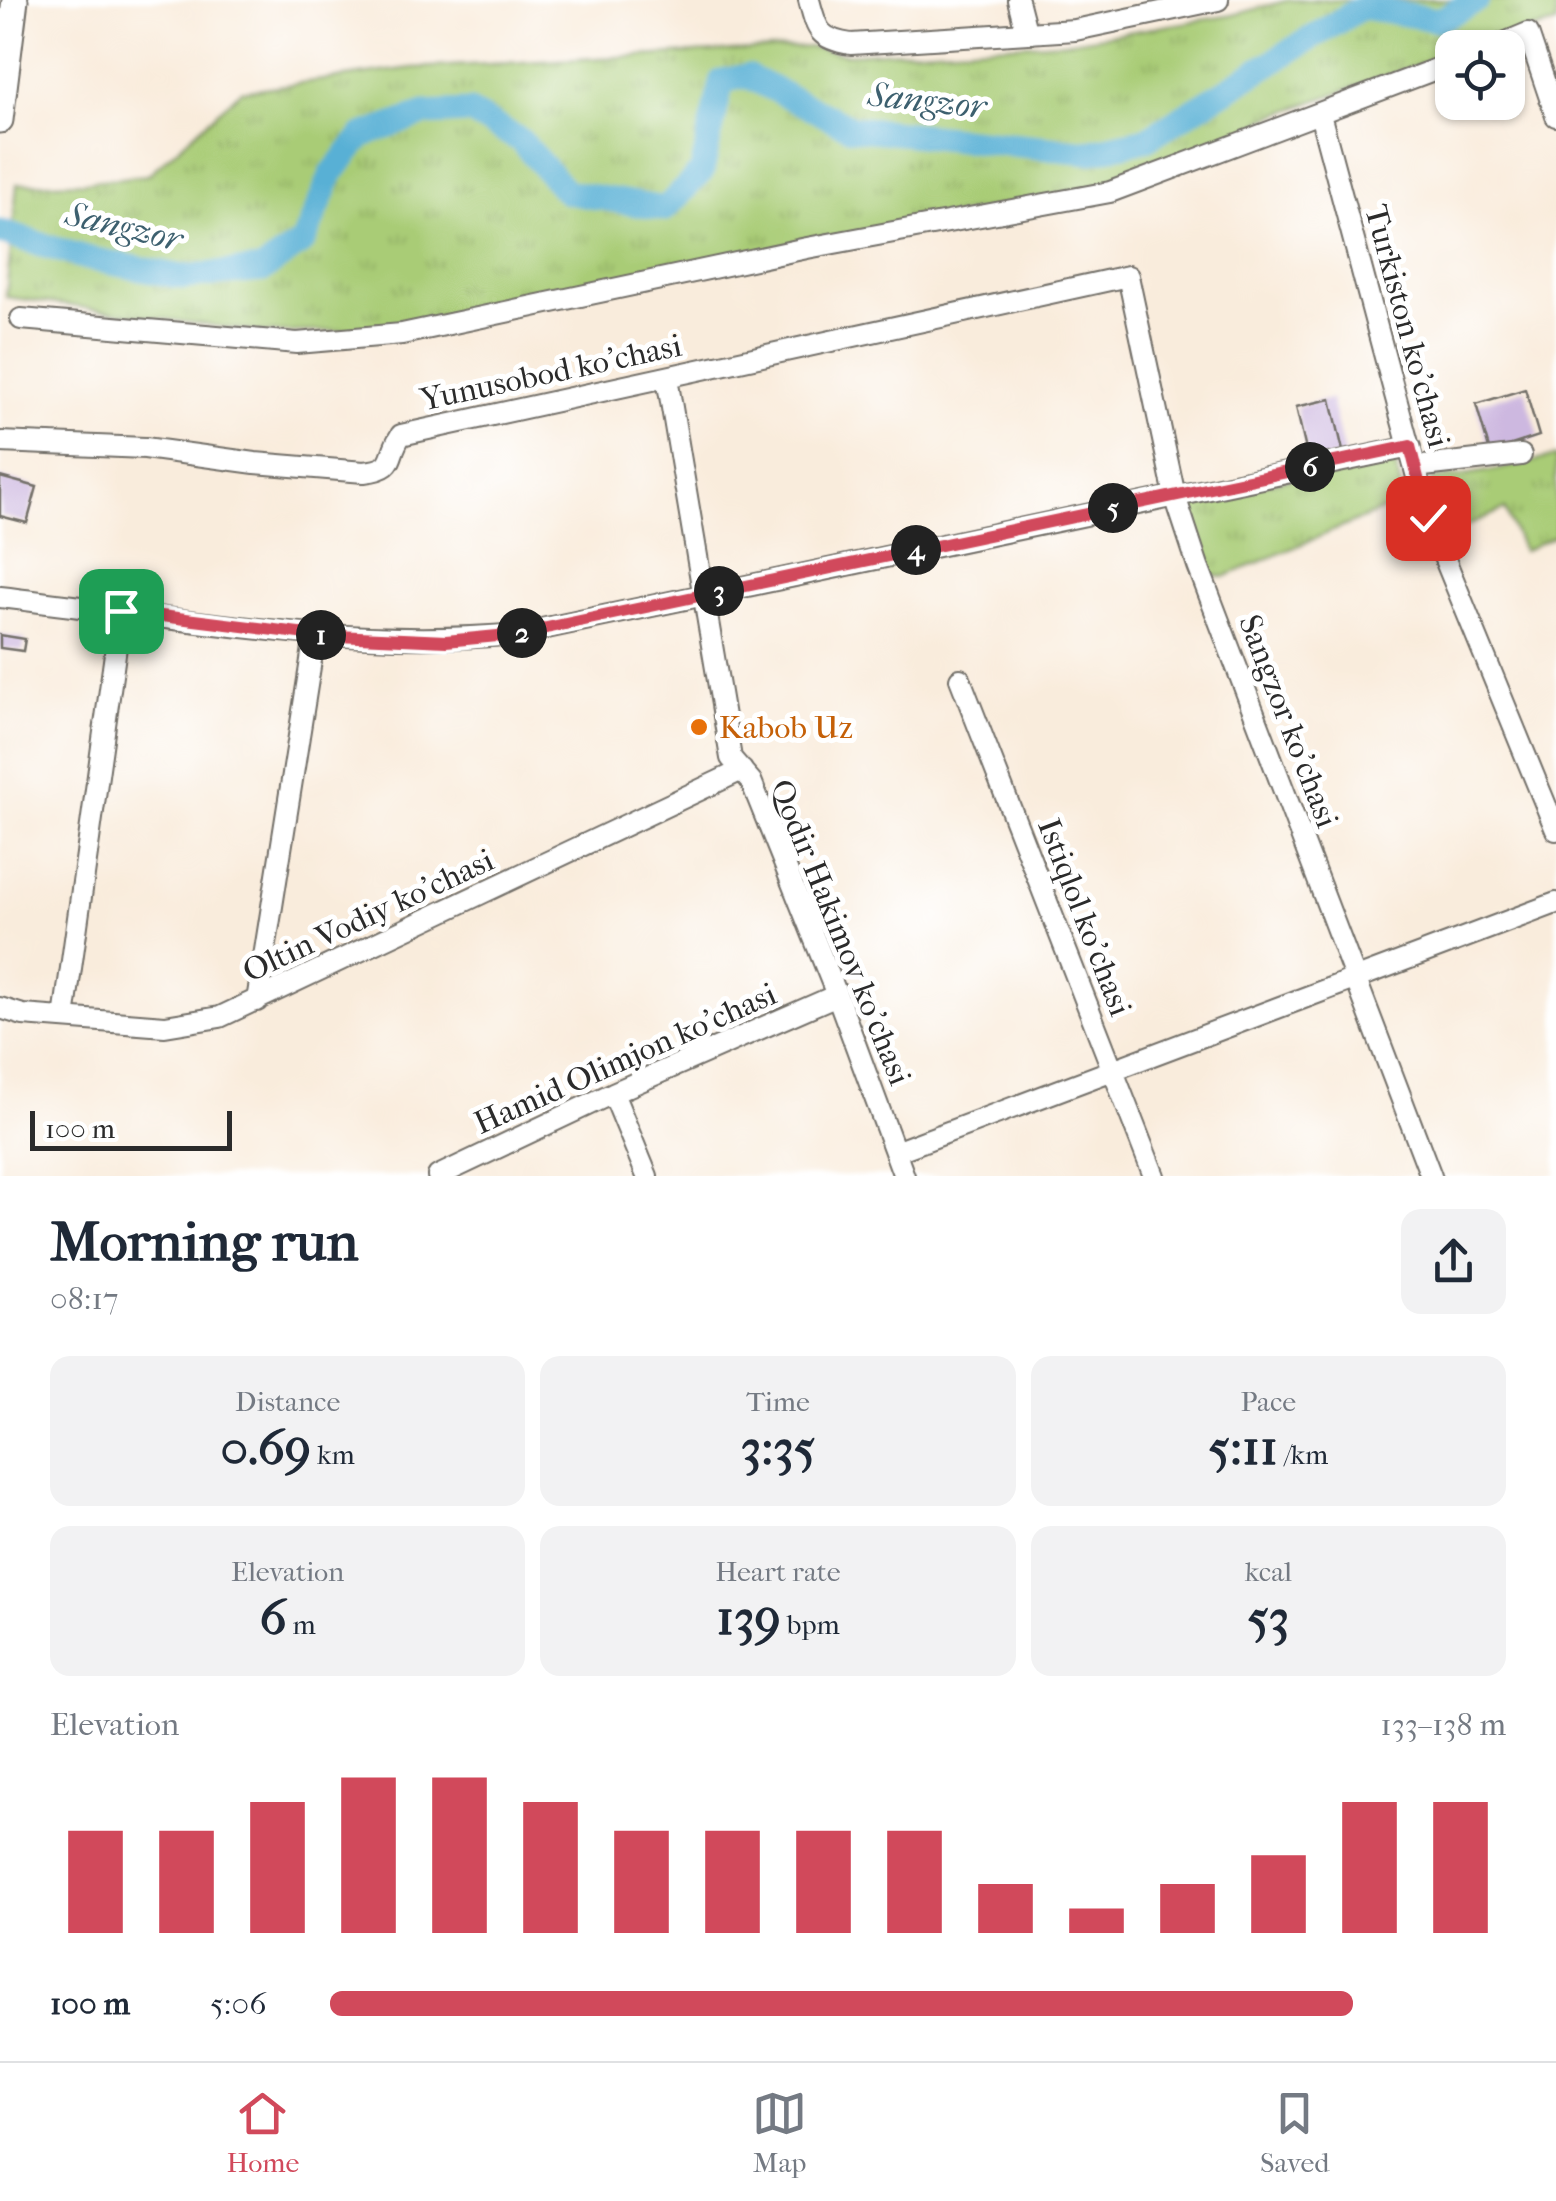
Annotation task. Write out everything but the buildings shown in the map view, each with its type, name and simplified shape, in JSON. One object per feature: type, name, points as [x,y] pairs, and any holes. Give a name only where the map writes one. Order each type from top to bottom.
[{"type":"main road","points":[[0,120],[5,47],[14,0]]},
{"type":"street","points":[[810,0],[816,28],[830,41],[851,44],[1075,30],[1218,0]]},
{"type":"street","points":[[1018,0],[1026,31]]},
{"type":"street","points":[[1525,35],[1528,34],[1556,116]]},
{"type":"street","points":[[21,319],[297,342],[402,334],[807,248],[1110,192],[1435,70]]},
{"type":"street","name":"Turkiston ko'chasi","points":[[1320,114],[1428,518],[1556,830]]},
{"type":"street","name":"Yunusobod ko'chasi","points":[[0,442],[145,448],[255,463],[382,470],[390,464],[401,435],[1128,276]]},
{"type":"street","name":"Sangzor ko'chasi","points":[[1128,276],[1175,496],[1198,566],[1431,1176]]},
{"type":"street","name":"Qodir Hakimov ko'chasi","points":[[667,378],[731,758],[751,781],[904,1176]]},
{"type":"street","points":[[0,597],[315,635],[446,641],[518,634],[1175,496],[1412,457],[1520,455]]},
{"type":"street","points":[[64,1018],[121,611]]},
{"type":"street","points":[[257,1001],[315,635]]},
{"type":"street","name":"Istiqlol ko'chasi","points":[[960,679],[1154,1176]]},
{"type":"street","name":"Oltin Vodiy ko'chasi","points":[[0,1008],[23,1014],[165,1026],[220,1017],[742,770]]},
{"type":"street","points":[[895,1152],[1556,903]]},
{"type":"street","name":"Hamid Olimjon ko'chasi","points":[[438,1176],[613,1093],[836,995]]},
{"type":"street","points":[[613,1093],[647,1176]]},
{"type":"green space","points":[[1289,0],[1556,0],[1556,24],[1525,32],[1435,30],[1435,58],[1262,120],[1199,152],[1103,185],[394,329],[265,333],[6,297],[17,184],[148,175],[241,91],[412,68],[810,47],[846,54],[1065,42],[1233,15]]},
{"type":"green space","points":[[1556,456],[1556,535],[1523,551],[1505,509],[1452,532],[1431,480]]},
{"type":"green space","points":[[1394,457],[1404,501],[1224,577],[1210,575],[1188,500]]},
{"type":"waterway","name":"Sangzor","points":[[0,232],[86,258],[183,277],[263,270],[304,241],[332,173],[362,136],[424,114],[470,112],[520,140],[566,192],[665,209],[702,171],[722,81],[747,76],[851,128],[1089,152],[1146,139],[1362,7],[1439,20],[1477,0]]},
{"type":"place","name":"Kabob Uz","points":[[699,727]]},
{"type":"route","points":[[121,611],[315,635],[446,641],[518,634],[1410,446],[1428,518]]}]
